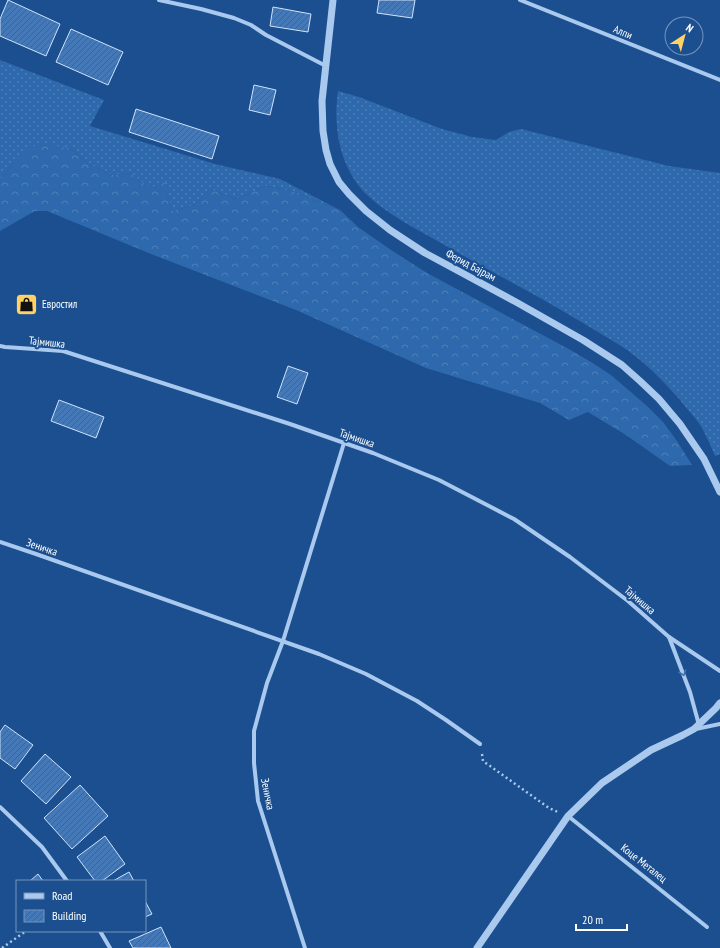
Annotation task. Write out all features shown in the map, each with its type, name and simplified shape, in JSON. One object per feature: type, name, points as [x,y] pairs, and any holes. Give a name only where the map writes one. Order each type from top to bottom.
[{"type":"street","points":[[159,0],[234,18],[326,66]]},
{"type":"street","name":"Ферид Бајрам","points":[[333,0],[322,101],[323,131],[326,150],[330,164],[339,182],[366,211],[390,230],[425,252],[523,305],[622,365],[659,399],[680,424],[704,459],[720,492]]},
{"type":"street","name":"Алпи","points":[[520,0],[720,80]]},
{"type":"street","name":"Тајмишка","points":[[0,346],[63,351],[290,424],[373,453],[440,480],[514,519],[570,556],[628,601],[669,637],[720,671]]},
{"type":"street","name":"Зеничка","points":[[305,948],[258,801],[254,763],[254,731],[267,683],[282,641],[344,443]]},
{"type":"street","name":"Зеничка","points":[[0,542],[319,654],[366,674],[417,701],[480,744]]},
{"type":"street","name":"Тајмишка","points":[[669,637],[690,692],[696,727]]},
{"type":"street","points":[[476,948],[568,816],[602,783],[651,750],[684,735],[696,727],[716,708],[720,702]]},
{"type":"street","points":[[696,727],[720,724]]},
{"type":"street","points":[[0,807],[42,847],[66,880]]},
{"type":"street","name":"Коце Металец","points":[[568,816],[707,927]]},
{"type":"street","points":[[101,932],[110,948]]},
{"type":"path","points":[[480,744],[483,761],[549,808],[568,816]]},
{"type":"path","points":[[2,948],[25,932]]},
{"type":"green space","points":[[0,60],[104,100],[90,126],[215,164],[280,179],[340,210],[291,191],[266,186],[236,199],[210,189],[194,205],[173,211],[167,194],[141,182],[132,173],[112,175],[91,165],[71,149],[13,163],[0,181]]},
{"type":"green space","points":[[338,91],[359,97],[442,129],[472,137],[496,140],[509,132],[521,129],[669,166],[720,173],[720,454],[715,456],[702,428],[680,400],[655,374],[627,350],[561,310],[401,220],[373,201],[356,182],[344,158],[337,132],[336,118]]},
{"type":"green space","points":[[43,143],[71,149],[91,165],[112,175],[132,173],[141,182],[152,187],[167,182],[167,194],[173,211],[194,205],[210,189],[236,199],[266,186],[291,191],[340,210],[358,227],[427,273],[567,348],[611,375],[663,422],[692,465],[670,466],[626,435],[588,412],[569,420],[540,403],[426,368],[296,310],[151,254],[47,211],[35,211],[0,231],[0,181],[13,163],[31,147]]},
{"type":"building","points":[[8,0],[60,24],[46,56],[0,36],[0,19]]},
{"type":"building","points":[[379,0],[415,0],[412,18],[377,13]]},
{"type":"building","points":[[273,7],[311,14],[308,32],[270,26]]},
{"type":"building","points":[[71,29],[123,52],[108,85],[56,62]]},
{"type":"building","points":[[254,85],[276,90],[270,115],[249,110]]},
{"type":"building","points":[[136,109],[219,136],[212,159],[129,132]]},
{"type":"building","points":[[288,366],[308,373],[297,404],[277,397]]},
{"type":"building","points":[[59,400],[104,417],[96,438],[51,421]]},
{"type":"building","points":[[5,725],[33,745],[15,769],[0,758],[0,732]]},
{"type":"building","points":[[45,754],[71,777],[46,804],[21,781]]},
{"type":"building","points":[[80,785],[108,816],[72,849],[44,818]]},
{"type":"building","points":[[105,836],[125,864],[103,880],[94,880],[77,857]]},
{"type":"building","points":[[129,872],[133,880],[115,880]]},
{"type":"building","points":[[38,874],[42,880],[31,880]]},
{"type":"building","points":[[146,903],[152,914],[146,917]]},
{"type":"building","points":[[161,927],[171,948],[133,948],[129,941]]},
{"type":"place","name":"Евростил","points":[[26,304]]}]
